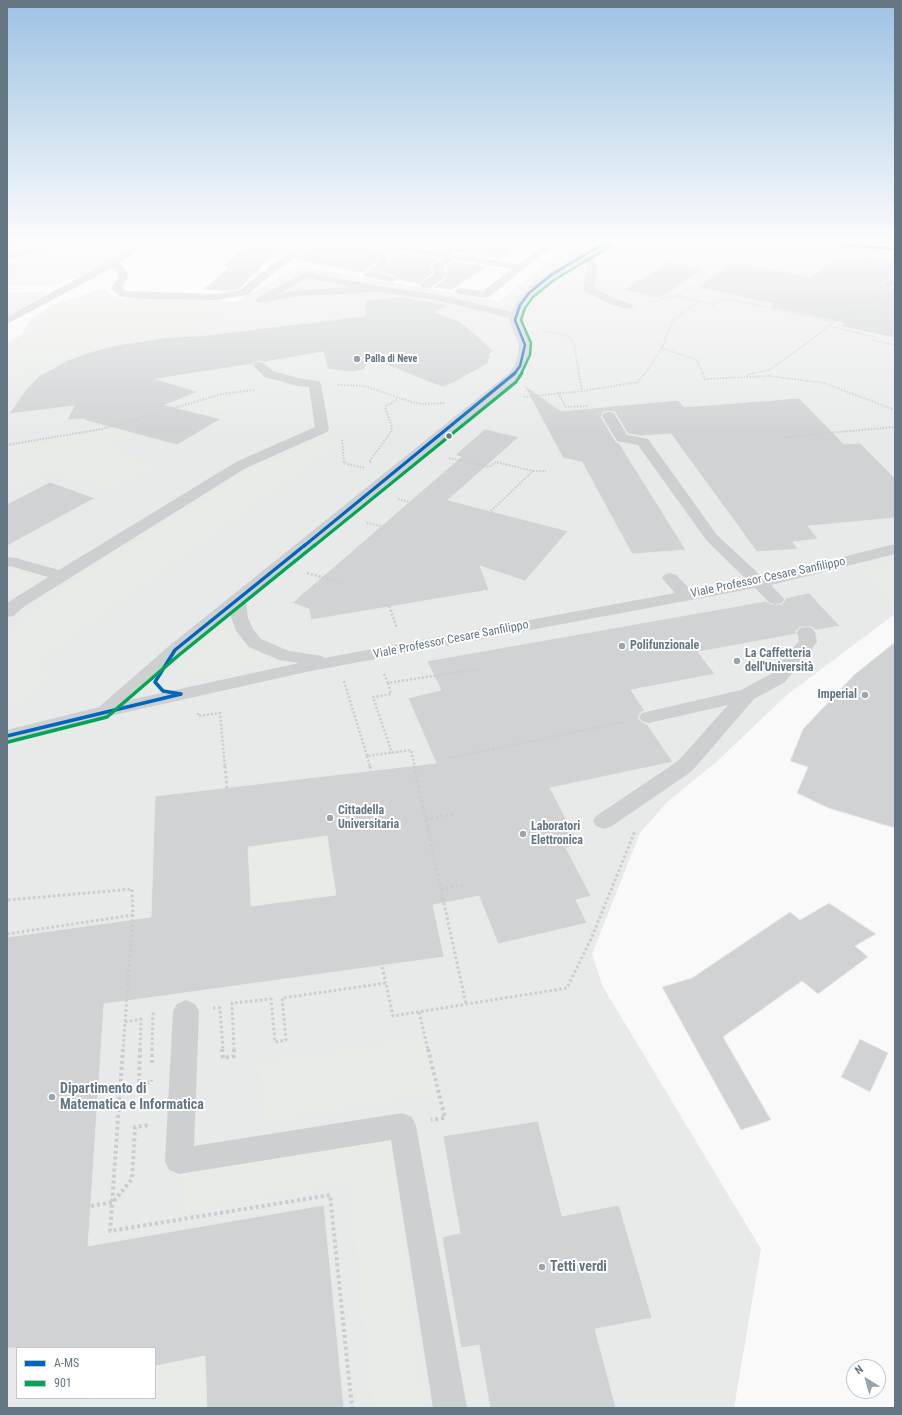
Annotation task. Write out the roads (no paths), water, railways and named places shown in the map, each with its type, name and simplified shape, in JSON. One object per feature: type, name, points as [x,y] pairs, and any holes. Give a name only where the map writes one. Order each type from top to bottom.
[{"type":"lane","points":[[7,322],[34,307]]},
{"type":"lane","points":[[477,307],[515,316]]},
{"type":"lane","points":[[104,712],[175,650],[512,377],[520,366],[525,345],[515,320],[519,307]]},
{"type":"lane","points":[[7,612],[61,576],[241,465],[322,429],[315,384],[297,382],[270,374],[259,366]]},
{"type":"lane","points":[[609,416],[622,438],[643,442],[712,538],[776,599]]},
{"type":"lane","name":"Viale Professor Cesare Sanfilippo","points":[[7,736],[182,694],[340,661],[758,583],[895,549]]},
{"type":"lane","points":[[7,562],[61,576]]},
{"type":"lane","points":[[670,578],[687,596]]},
{"type":"lane","points":[[237,600],[239,618],[245,631],[255,643],[285,656],[314,660],[340,661]]},
{"type":"lane","points":[[649,717],[747,695],[778,678],[808,642],[806,632]]},
{"type":"lane","points":[[175,650],[154,682],[163,691],[182,694]]},
{"type":"lane","points":[[604,821],[685,766],[747,695]]},
{"type":"lane","points":[[186,1011],[179,1161],[402,1126],[450,1408]]},
{"type":"place","name":"Palla di Neve","points":[[357,359]]},
{"type":"place","name":"Polifunzionale","points":[[622,646]]},
{"type":"place","name":"La Caffetteria dell'Università","points":[[737,661]]},
{"type":"place","name":"Imperial","points":[[865,695]]},
{"type":"place","name":"Cittadella Universitaria","points":[[330,818]]},
{"type":"place","name":"Laboratori Elettronica","points":[[523,834]]},
{"type":"place","name":"Dipartimento di Matematica e Informatica","points":[[52,1097]]},
{"type":"place","name":"Tetti verdi","points":[[542,1267]]}]
